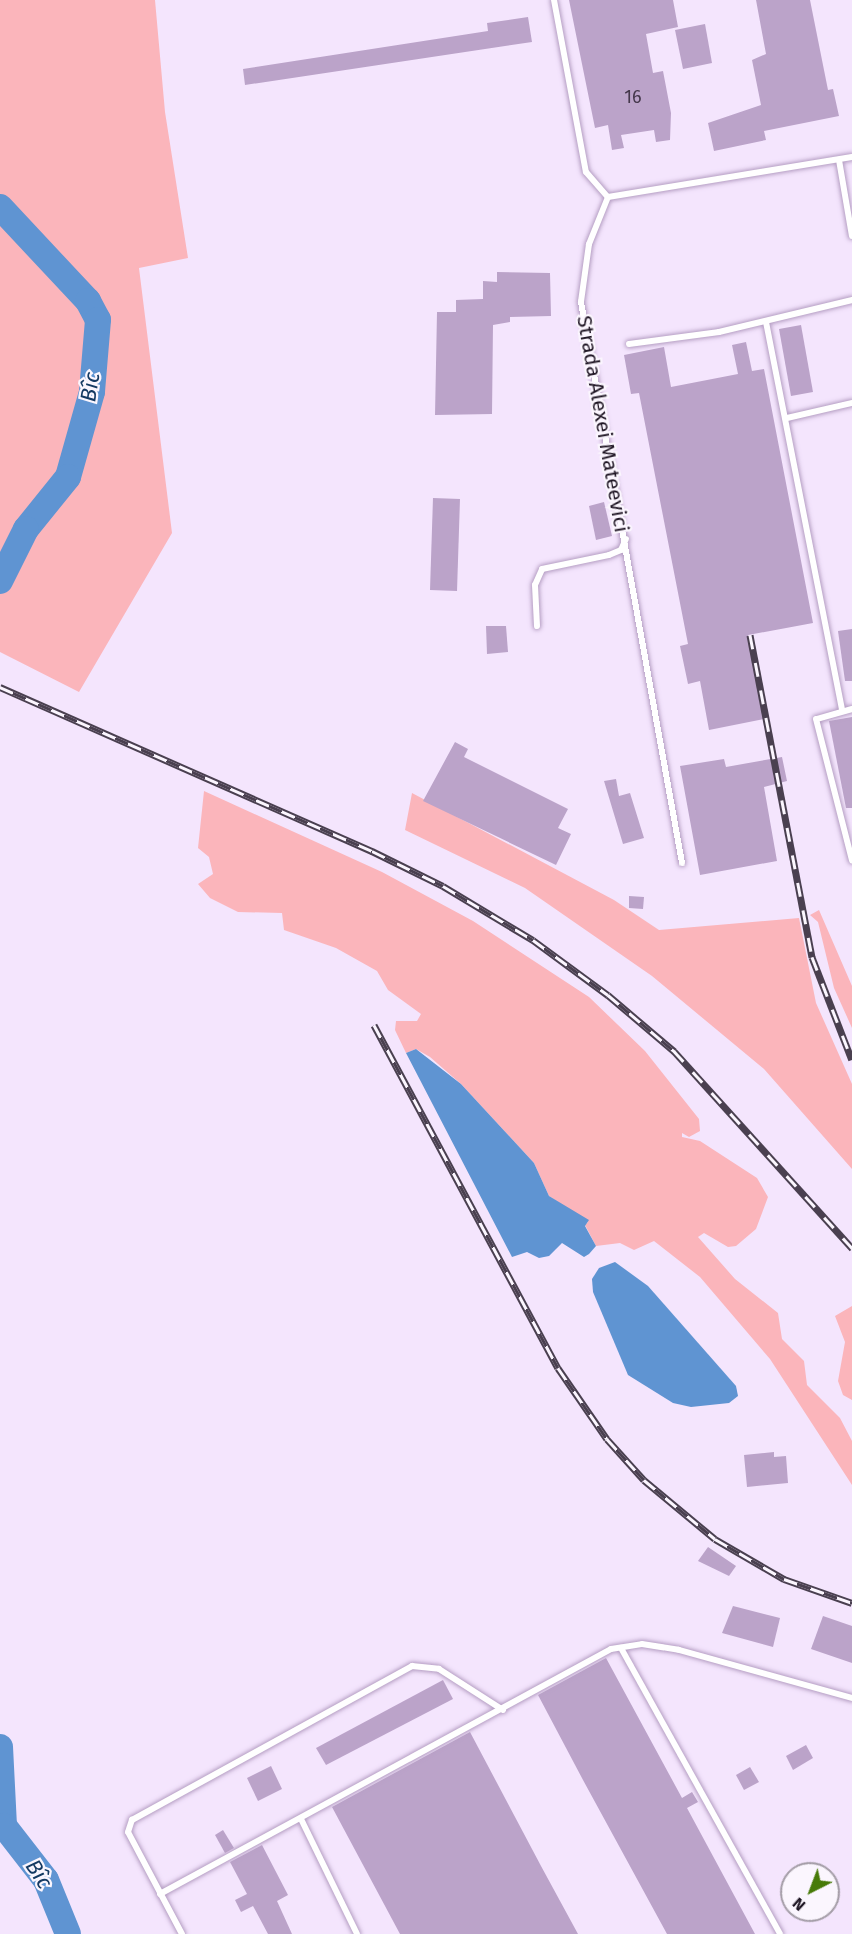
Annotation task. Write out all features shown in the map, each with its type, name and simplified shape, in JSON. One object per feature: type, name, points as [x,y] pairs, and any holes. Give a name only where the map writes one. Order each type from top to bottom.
[{"type":"lane","points":[[554,0],[586,172],[608,198],[852,157]]},
{"type":"lane","points":[[839,160],[852,236]]},
{"type":"lane","name":"Strada Alexei Mateevici","points":[[537,626],[535,585],[542,569],[609,555],[621,550],[626,539],[581,302],[589,244],[608,198]]},
{"type":"lane","points":[[629,344],[766,322],[852,300]]},
{"type":"lane","points":[[766,322],[787,418],[842,711]]},
{"type":"lane","points":[[787,418],[852,403]]},
{"type":"lane","points":[[626,539],[682,863]]},
{"type":"lane","points":[[852,709],[816,719],[852,860]]},
{"type":"lane","points":[[160,1894],[621,1648],[642,1644],[679,1650],[852,1698]]},
{"type":"lane","points":[[621,1648],[780,1934]]},
{"type":"lane","points":[[182,1934],[128,1832],[132,1820],[412,1666],[439,1669],[503,1710]]},
{"type":"lane","points":[[301,1819],[357,1934]]},
{"type":"shaded area","points":[[0,0],[155,0],[165,112],[188,258],[139,268],[172,533],[79,692],[0,652]]},
{"type":"shaded area","points":[[204,791],[382,872],[473,921],[589,997],[645,1051],[699,1119],[700,1131],[689,1137],[682,1133],[682,1137],[700,1141],[757,1178],[768,1197],[756,1229],[736,1246],[728,1247],[704,1233],[698,1237],[735,1279],[778,1313],[782,1339],[804,1361],[807,1385],[840,1418],[852,1441],[852,1485],[770,1359],[700,1277],[654,1241],[634,1250],[620,1243],[596,1246],[585,1225],[588,1222],[549,1196],[534,1163],[461,1084],[430,1057],[416,1049],[406,1053],[395,1030],[396,1021],[417,1021],[421,1014],[388,990],[377,971],[336,948],[284,930],[282,913],[238,912],[210,898],[198,884],[213,874],[209,857],[198,848]]},
{"type":"shaded area","points":[[412,793],[614,900],[659,930],[799,918],[816,1003],[852,1084],[852,1169],[764,1069],[652,976],[525,888],[405,830]]},
{"type":"shaded area","points":[[819,910],[852,986],[852,1028],[834,988],[818,922],[810,915]]},
{"type":"shaded area","points":[[852,1306],[852,1400],[843,1395],[838,1381],[845,1342],[835,1316]]},
{"type":"water","points":[[416,1049],[461,1084],[534,1163],[549,1196],[589,1220],[585,1226],[596,1246],[589,1254],[584,1257],[562,1243],[549,1256],[539,1258],[527,1252],[512,1257],[406,1053]]},
{"type":"water","points":[[615,1262],[648,1286],[736,1386],[738,1396],[729,1403],[691,1407],[673,1403],[628,1375],[593,1292],[592,1279],[599,1268]]},
{"type":"building","points":[[569,0],[673,0],[678,27],[646,34],[653,73],[663,71],[671,113],[670,140],[656,142],[654,130],[621,135],[624,148],[612,150],[608,125],[595,128]]},
{"type":"building","points":[[756,0],[810,0],[828,90],[833,89],[839,116],[764,131],[766,140],[714,151],[708,123],[761,105],[752,60],[766,54]]},
{"type":"building","points":[[528,17],[532,42],[245,85],[243,69],[488,31],[487,23]]},
{"type":"building","points":[[705,24],[712,63],[683,69],[675,30]]},
{"type":"building","points":[[497,272],[550,273],[551,316],[510,317],[510,322],[493,325],[492,414],[435,415],[437,312],[456,312],[456,300],[483,299],[483,281],[497,282]]},
{"type":"building","points":[[801,325],[813,392],[791,396],[779,329]]},
{"type":"building","points":[[746,342],[752,371],[764,369],[813,623],[748,635],[764,719],[709,730],[700,681],[688,684],[680,646],[688,644],[639,393],[631,394],[624,355],[664,347],[671,387],[738,374],[732,345]]},
{"type":"building","points":[[433,498],[460,499],[457,591],[430,590]]},
{"type":"building","points":[[604,502],[612,536],[596,540],[589,506]]},
{"type":"building","points":[[486,626],[506,626],[508,652],[487,654]]},
{"type":"building","points":[[852,629],[852,681],[845,681],[838,631]]},
{"type":"building","points":[[852,717],[852,808],[846,808],[829,721]]},
{"type":"building","points":[[455,742],[468,749],[464,757],[568,809],[558,828],[571,834],[556,865],[423,801]]},
{"type":"building","points":[[782,757],[787,781],[764,787],[777,861],[700,875],[680,766],[724,759],[726,767]]},
{"type":"building","points":[[616,779],[619,796],[630,793],[644,838],[623,844],[604,781]]},
{"type":"building","points":[[629,896],[644,897],[643,909],[629,908]]},
{"type":"building","points":[[774,1452],[774,1457],[786,1456],[788,1483],[747,1487],[744,1455]]},
{"type":"building","points":[[708,1547],[736,1566],[729,1576],[698,1561]]},
{"type":"building","points":[[733,1606],[780,1618],[773,1647],[722,1633]]},
{"type":"building","points":[[823,1616],[852,1626],[852,1663],[811,1649]]},
{"type":"building","points":[[606,1658],[682,1798],[692,1792],[698,1802],[687,1808],[755,1934],[667,1934],[583,1780],[538,1695]]},
{"type":"building","points":[[443,1680],[453,1699],[326,1765],[316,1748]]},
{"type":"building","points":[[470,1732],[578,1934],[400,1934],[332,1807]]},
{"type":"building","points":[[806,1745],[813,1758],[793,1770],[786,1756]]},
{"type":"building","points":[[271,1766],[282,1789],[258,1801],[247,1778]]},
{"type":"building","points":[[750,1767],[759,1782],[744,1790],[736,1775]]},
{"type":"building","points":[[223,1830],[234,1848],[225,1853],[215,1835]]},
{"type":"building","points":[[262,1845],[288,1895],[277,1901],[292,1934],[268,1934],[253,1906],[241,1912],[235,1900],[247,1894],[230,1862]]},
{"type":"waterway","name":"Bîc","points":[[0,207],[88,301],[98,320],[92,392],[68,477],[26,529],[0,581]]},
{"type":"waterway","name":"Bîc","points":[[0,1747],[4,1826],[46,1880],[68,1934]]},
{"type":"railway","points":[[750,635],[812,957],[852,1060]]},
{"type":"railway","points":[[0,687],[372,851],[443,886],[533,940],[608,995],[674,1051],[852,1248]]},
{"type":"railway","points":[[374,1025],[558,1368],[607,1439],[644,1480],[715,1539],[784,1579],[852,1603]]}]
